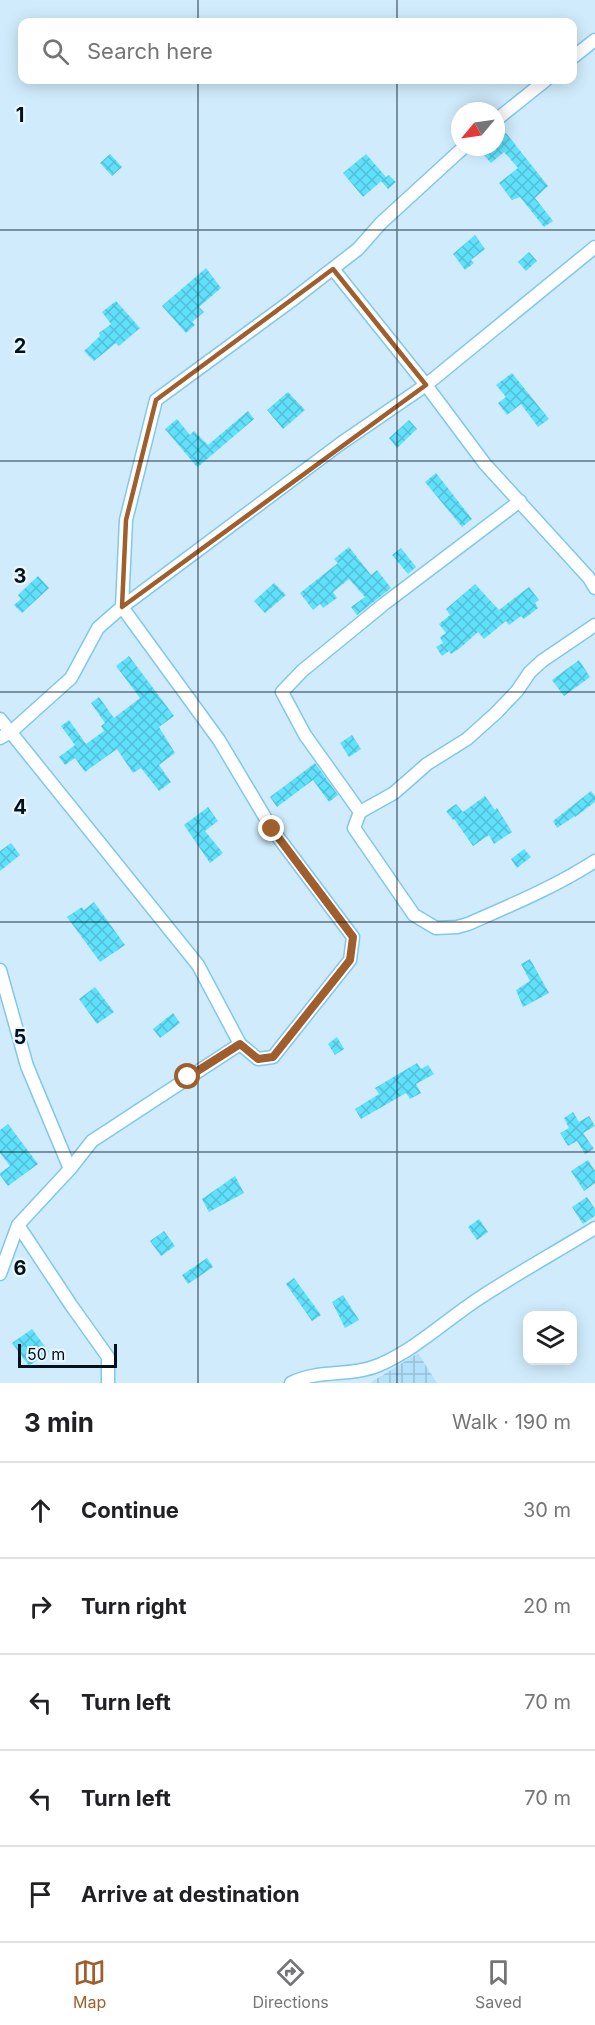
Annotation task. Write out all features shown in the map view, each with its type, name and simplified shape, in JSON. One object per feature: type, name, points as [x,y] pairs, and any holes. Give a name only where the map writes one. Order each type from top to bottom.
[{"type":"street","points":[[577,55],[595,40]]},
{"type":"street","points":[[505,113],[541,84]]},
{"type":"street","points":[[0,719],[12,731],[198,966],[240,1044],[258,1059],[273,1057],[350,960],[353,937],[272,829],[219,740],[122,606],[126,520],[156,400],[358,249],[381,223],[454,156]]},
{"type":"street","points":[[0,738],[12,731],[71,678],[98,628],[122,606],[340,444],[426,385],[595,248]]},
{"type":"street","points":[[333,268],[486,464],[589,578],[595,588]]},
{"type":"street","points":[[360,812],[305,735],[282,692],[302,671],[384,604],[520,501]]},
{"type":"street","points":[[595,626],[542,661],[530,672],[517,691],[496,714],[467,739],[427,764],[394,793],[360,812],[354,828],[414,915],[436,928],[468,924],[555,884],[595,861]]},
{"type":"street","points":[[0,970],[27,1066],[70,1169]]},
{"type":"street","points":[[0,1274],[18,1225],[70,1169],[92,1141],[240,1044]]},
{"type":"street","points":[[18,1225],[108,1357],[108,1383]]},
{"type":"street","points":[[291,1383],[358,1371],[394,1358],[477,1300],[595,1228]]},
{"type":"highlighted area","points":[[333,269],[426,385],[122,607],[126,520],[156,400]]},
{"type":"shaded area","points":[[418,1353],[437,1383],[370,1383]]},
{"type":"building","points":[[505,134],[548,186],[535,198],[553,221],[544,227],[520,197],[512,200],[499,183],[518,168],[505,153]]},
{"type":"building","points":[[110,154],[122,167],[112,176],[100,163]]},
{"type":"building","points":[[366,154],[386,177],[363,197],[343,173]]},
{"type":"building","points":[[485,156],[499,156],[491,163]]},
{"type":"building","points":[[389,175],[396,182],[388,189],[381,181]]},
{"type":"building","points":[[475,235],[485,249],[471,260],[474,263],[465,270],[453,254]]},
{"type":"building","points":[[529,252],[537,261],[526,271],[518,262]]},
{"type":"building","points":[[206,268],[221,288],[199,307],[204,312],[192,322],[195,325],[186,333],[162,306]]},
{"type":"building","points":[[116,301],[140,328],[119,346],[116,343],[94,361],[84,351],[100,336],[99,333],[111,324],[102,312]]},
{"type":"building","points":[[512,373],[549,419],[538,427],[521,404],[507,415],[498,403],[506,397],[496,385]]},
{"type":"building","points":[[288,392],[305,410],[283,429],[267,410]]},
{"type":"building","points":[[248,411],[254,419],[197,467],[165,429],[177,419],[190,435],[194,431],[208,445]]},
{"type":"building","points":[[409,420],[417,429],[397,448],[389,438]]},
{"type":"building","points":[[436,473],[472,519],[462,527],[425,482]]},
{"type":"building","points":[[349,547],[371,575],[377,570],[391,588],[357,615],[351,607],[365,597],[349,579],[333,592],[337,598],[323,608],[320,604],[313,610],[300,593],[338,563],[334,559]]},
{"type":"building","points":[[401,548],[416,567],[408,574],[392,555]]},
{"type":"building","points":[[38,576],[49,588],[22,613],[14,605],[21,599],[18,595]]},
{"type":"building","points":[[274,583],[286,595],[265,613],[254,601]]},
{"type":"building","points":[[475,584],[499,610],[529,587],[539,600],[535,603],[538,608],[524,619],[521,616],[509,625],[506,621],[484,639],[478,632],[451,654],[449,651],[442,656],[436,647],[443,643],[440,637],[446,633],[439,624],[450,615],[446,609]]},
{"type":"building","points":[[129,656],[174,716],[159,727],[175,753],[159,765],[171,782],[159,791],[141,768],[133,773],[117,749],[85,772],[75,758],[65,765],[59,757],[75,745],[61,726],[69,720],[86,744],[104,731],[101,726],[105,723],[91,703],[99,697],[114,718],[140,698],[116,666]]},
{"type":"building","points":[[579,660],[590,677],[564,696],[552,680]]},
{"type":"building","points":[[352,735],[361,749],[349,757],[340,743]]},
{"type":"building","points":[[315,763],[338,795],[329,802],[313,780],[277,807],[270,797]]},
{"type":"building","points":[[591,791],[595,796],[595,802],[557,828],[553,821]]},
{"type":"building","points":[[485,796],[495,810],[497,808],[512,832],[494,844],[489,835],[473,846],[446,811],[456,804],[463,812]]},
{"type":"building","points":[[208,807],[218,821],[205,831],[223,853],[210,863],[184,825]]},
{"type":"building","points":[[11,843],[20,855],[0,871],[0,851]]},
{"type":"building","points":[[524,849],[531,857],[517,868],[511,859]]},
{"type":"building","points":[[94,902],[125,945],[100,962],[67,917],[82,907],[84,910]]},
{"type":"building","points":[[530,959],[549,993],[523,1007],[516,990],[530,981],[521,964]]},
{"type":"building","points":[[95,987],[114,1012],[97,1024],[79,999]]},
{"type":"building","points":[[173,1013],[180,1023],[160,1038],[153,1029]]},
{"type":"building","points":[[337,1037],[344,1049],[335,1055],[328,1044]]},
{"type":"building","points":[[417,1063],[421,1069],[428,1065],[434,1074],[416,1084],[421,1093],[410,1099],[406,1093],[361,1119],[355,1109],[379,1094],[375,1088]]},
{"type":"building","points":[[573,1112],[579,1122],[589,1116],[595,1126],[583,1133],[594,1149],[585,1154],[577,1141],[568,1146],[560,1133],[569,1128],[564,1118]]},
{"type":"building","points":[[8,1124],[38,1164],[8,1186],[0,1175],[10,1166],[0,1153],[0,1130]]},
{"type":"building","points":[[588,1160],[595,1171],[595,1183],[584,1191],[571,1171]]},
{"type":"building","points":[[235,1176],[244,1193],[209,1212],[202,1199]]},
{"type":"building","points":[[587,1197],[595,1209],[595,1216],[583,1224],[572,1207]]},
{"type":"building","points":[[479,1219],[488,1232],[477,1240],[468,1227]]},
{"type":"building","points":[[164,1231],[175,1246],[161,1256],[150,1241]]},
{"type":"building","points":[[207,1258],[213,1267],[188,1284],[182,1275]]},
{"type":"building","points":[[294,1278],[321,1315],[312,1321],[286,1284]]},
{"type":"building","points":[[343,1295],[359,1320],[345,1328],[332,1302]]},
{"type":"building","points":[[32,1329],[49,1352],[29,1366],[12,1343]]},
{"type":"route","points":[[188,1077],[240,1044],[258,1059],[273,1057],[350,960],[353,937],[272,829]]}]
